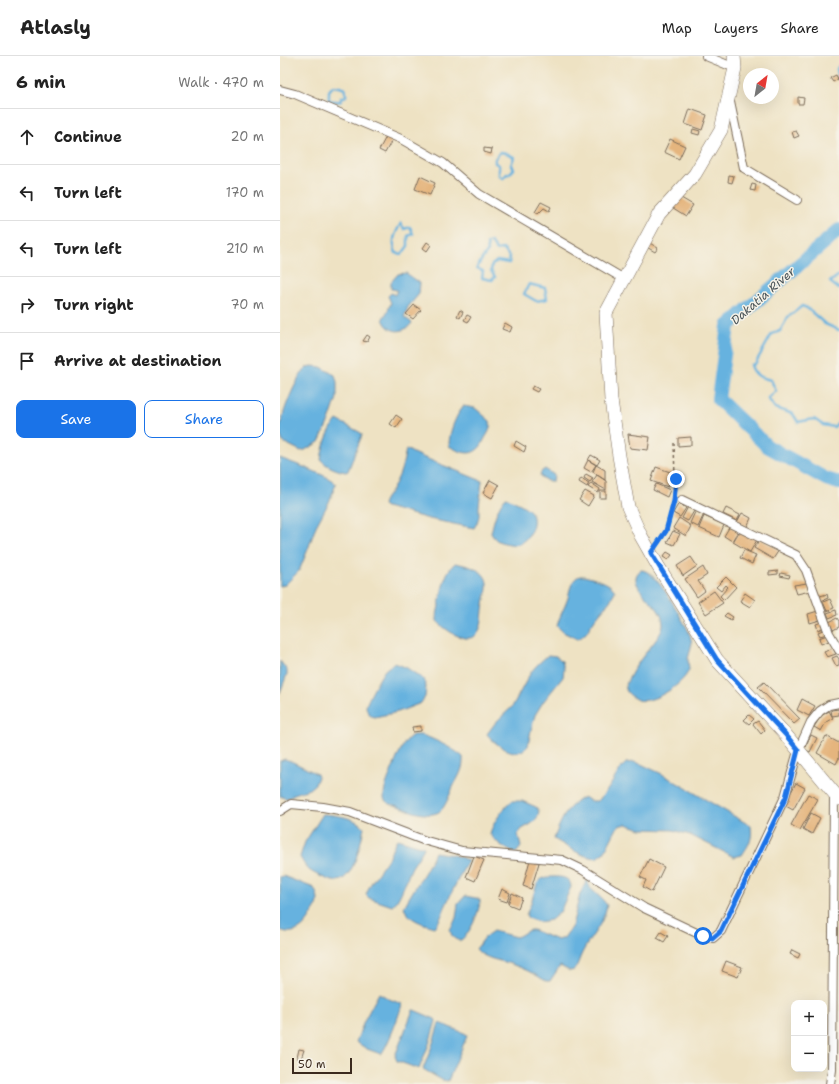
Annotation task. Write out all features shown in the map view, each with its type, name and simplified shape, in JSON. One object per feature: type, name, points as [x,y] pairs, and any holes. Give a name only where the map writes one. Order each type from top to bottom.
[{"type":"main road","points":[[734,62],[729,98],[721,130],[695,174],[659,214],[606,313],[611,400],[628,508],[641,536],[717,660],[785,734],[836,796]]},
{"type":"street","points":[[706,56],[734,62]]},
{"type":"street","points":[[280,90],[295,94],[401,139],[443,163],[479,194],[624,279]]},
{"type":"street","points":[[729,98],[744,168],[797,200]]},
{"type":"street","points":[[682,500],[796,555],[806,570],[829,633],[839,650]]},
{"type":"street","points":[[280,811],[291,804],[324,807],[350,812],[423,840],[462,851],[562,860],[583,870],[644,908],[703,936],[713,938],[721,931],[786,797],[798,750],[811,722],[820,711],[829,705],[839,703]]},
{"type":"street","points":[[830,1084],[832,1070],[836,796]]},
{"type":"path","points":[[651,553],[666,531],[674,501],[676,479],[674,443]]},
{"type":"water","points":[[406,273],[420,283],[419,294],[408,307],[404,317],[412,323],[400,331],[396,331],[388,327],[383,318],[391,303],[388,296],[391,293],[395,295],[397,290],[391,289],[391,282],[398,274]]},
{"type":"water","points":[[307,367],[321,367],[335,375],[337,382],[337,398],[329,421],[319,442],[301,451],[283,442],[280,430],[286,406],[298,379]]},
{"type":"water","points":[[463,406],[475,408],[490,421],[489,430],[481,446],[471,453],[460,451],[449,446],[453,425]]},
{"type":"water","points":[[337,420],[361,433],[362,435],[348,471],[346,472],[332,468],[321,460],[326,439]]},
{"type":"water","points":[[406,449],[482,481],[479,516],[474,528],[429,519],[383,505],[399,476]]},
{"type":"water","points":[[280,458],[318,473],[336,484],[329,502],[316,526],[299,571],[285,585],[280,586]]},
{"type":"water","points":[[545,469],[554,475],[553,481],[547,481],[540,476],[541,472]]},
{"type":"water","points":[[506,497],[526,507],[533,517],[530,532],[524,540],[518,544],[503,543],[498,541],[491,533],[498,509]]},
{"type":"water","points":[[455,563],[480,571],[485,577],[487,583],[479,631],[473,637],[468,638],[456,635],[437,621],[441,594],[445,580],[447,574]]},
{"type":"water","points":[[641,570],[654,577],[667,594],[687,628],[692,643],[688,659],[689,670],[684,678],[678,684],[659,696],[645,700],[639,700],[631,696],[627,691],[626,685],[636,666],[657,638],[663,624],[658,610],[645,596],[638,585],[636,579],[637,574]]},
{"type":"water","points":[[580,576],[597,579],[609,585],[615,591],[610,601],[586,633],[577,639],[563,632],[557,626],[572,584],[575,579]]},
{"type":"water","points":[[548,655],[556,656],[562,661],[564,669],[563,677],[543,702],[535,715],[528,746],[524,750],[518,752],[513,752],[503,748],[487,734],[496,722],[512,707],[531,672]]},
{"type":"water","points":[[280,661],[287,670],[287,674],[280,693]]},
{"type":"water","points":[[395,663],[407,668],[423,679],[426,686],[425,697],[421,703],[398,712],[375,717],[371,716],[366,707],[368,700],[385,670]]},
{"type":"water","points":[[413,735],[420,735],[435,740],[463,757],[461,772],[448,800],[444,807],[436,813],[421,814],[414,812],[390,804],[384,798],[386,785],[399,753],[407,740]]},
{"type":"water","points":[[285,759],[317,774],[318,777],[315,784],[309,789],[294,794],[289,798],[280,796],[280,761]]},
{"type":"water","points":[[634,762],[662,774],[751,826],[751,838],[742,855],[734,857],[690,835],[673,830],[641,829],[626,824],[618,826],[604,853],[597,858],[580,854],[554,839],[565,815],[578,800],[584,797],[591,801],[598,801],[608,789],[621,768],[626,763]]},
{"type":"water","points":[[512,801],[522,801],[536,807],[539,811],[537,819],[522,829],[518,834],[521,847],[516,853],[501,845],[490,834],[493,825],[505,807]]},
{"type":"water","points":[[323,814],[351,819],[356,821],[364,828],[359,850],[352,867],[343,879],[337,881],[330,880],[311,871],[300,857],[305,842]]},
{"type":"water","points":[[397,839],[423,846],[424,848],[412,867],[398,899],[392,906],[369,898],[366,895],[373,880],[389,857]]},
{"type":"water","points":[[435,852],[457,856],[468,861],[439,920],[434,927],[420,923],[412,918],[408,915],[404,907]]},
{"type":"water","points":[[283,876],[314,888],[318,899],[317,905],[304,926],[291,932],[280,930],[280,877]]},
{"type":"water","points":[[549,877],[566,879],[570,883],[571,887],[560,912],[551,920],[539,922],[528,918],[526,915],[537,884],[541,879]]},
{"type":"water","points":[[587,880],[590,888],[607,905],[603,919],[585,947],[574,970],[570,971],[560,966],[550,981],[546,981],[520,967],[487,957],[476,949],[486,936],[493,931],[516,937],[529,930],[533,930],[557,940],[564,938],[572,926],[580,894]]},
{"type":"water","points":[[465,896],[480,900],[480,905],[470,929],[463,939],[459,941],[452,936],[450,930],[456,918],[458,904]]},
{"type":"water","points":[[379,993],[402,1004],[390,1038],[381,1054],[367,1049],[356,1042],[365,1019]]},
{"type":"water","points":[[413,1010],[435,1019],[436,1021],[419,1069],[397,1061],[395,1056]]},
{"type":"water","points":[[439,1023],[464,1033],[467,1036],[448,1081],[442,1080],[423,1069]]},
{"type":"building","points":[[836,75],[838,79],[833,82],[830,78]]},
{"type":"building","points":[[798,97],[804,98],[803,104],[798,104]]},
{"type":"building","points":[[690,109],[707,115],[702,130],[685,124]]},
{"type":"building","points":[[693,129],[700,131],[699,135],[692,133]]},
{"type":"building","points":[[796,131],[799,136],[794,138],[792,132]]},
{"type":"building","points":[[387,135],[393,138],[385,153],[379,150]]},
{"type":"building","points":[[670,139],[685,146],[679,159],[664,152]]},
{"type":"building","points":[[484,148],[492,149],[491,154],[484,152]]},
{"type":"building","points":[[729,175],[734,176],[732,183],[728,182]]},
{"type":"building","points":[[420,176],[435,183],[430,195],[415,189]]},
{"type":"building","points":[[752,184],[756,185],[755,191],[750,190]]},
{"type":"building","points":[[676,195],[693,205],[686,216],[670,206]]},
{"type":"building","points":[[541,202],[551,207],[549,211],[544,208],[538,214],[535,212]]},
{"type":"building","points":[[427,242],[431,245],[427,251],[423,248]]},
{"type":"building","points":[[648,242],[658,248],[655,252],[645,246]]},
{"type":"building","points":[[414,305],[421,310],[413,319],[406,314]]},
{"type":"building","points":[[460,310],[463,312],[460,318],[457,316]]},
{"type":"building","points":[[467,315],[471,317],[468,322],[464,320]]},
{"type":"building","points":[[505,323],[512,327],[510,332],[502,329]]},
{"type":"building","points":[[367,335],[370,337],[367,342],[363,341]]},
{"type":"building","points":[[533,386],[539,389],[537,392],[531,389]]},
{"type":"building","points":[[396,415],[402,419],[396,428],[390,424]]},
{"type":"building","points":[[628,434],[650,437],[648,450],[630,448]]},
{"type":"building","points":[[691,437],[691,445],[678,446],[678,438]]},
{"type":"building","points":[[516,441],[526,447],[524,452],[514,446]]},
{"type":"building","points":[[591,455],[600,460],[597,465],[588,460]]},
{"type":"building","points":[[588,460],[596,465],[591,472],[584,468]]},
{"type":"building","points":[[596,465],[605,470],[605,480],[593,472]]},
{"type":"building","points":[[656,467],[673,473],[668,487],[651,481]]},
{"type":"building","points":[[586,474],[593,478],[590,482],[584,478]]},
{"type":"building","points":[[597,475],[606,481],[606,490],[592,482]]},
{"type":"building","points":[[581,478],[589,483],[587,487],[579,482]]},
{"type":"building","points":[[490,480],[499,485],[492,498],[483,493]]},
{"type":"building","points":[[591,483],[600,489],[598,493],[588,487]]},
{"type":"building","points":[[656,484],[670,490],[667,497],[653,490]]},
{"type":"building","points":[[585,491],[594,496],[588,506],[579,500]]},
{"type":"building","points":[[600,491],[606,491],[606,498],[600,498]]},
{"type":"building","points":[[679,503],[686,508],[680,517],[673,513]]},
{"type":"building","points":[[688,507],[694,511],[688,521],[682,518]]},
{"type":"building","points":[[726,508],[740,515],[737,521],[723,514]]},
{"type":"building","points":[[696,510],[704,514],[698,527],[690,523]]},
{"type":"building","points":[[742,513],[751,518],[747,527],[737,522]]},
{"type":"building","points":[[704,516],[724,525],[719,537],[699,528]]},
{"type":"building","points":[[679,518],[691,526],[686,536],[673,528]]},
{"type":"building","points":[[730,526],[738,531],[732,541],[724,536]]},
{"type":"building","points":[[740,530],[757,540],[750,552],[733,542]]},
{"type":"building","points":[[673,531],[680,534],[674,545],[667,542]]},
{"type":"building","points":[[760,539],[779,550],[773,559],[754,548]]},
{"type":"building","points":[[744,550],[756,555],[752,564],[740,558]]},
{"type":"building","points":[[667,552],[672,555],[668,560],[663,557]]},
{"type":"building","points":[[691,557],[697,566],[683,576],[677,566]]},
{"type":"building","points":[[703,567],[707,575],[698,581],[705,591],[697,597],[685,579]]},
{"type":"building","points":[[778,571],[778,574],[769,575],[769,572]]},
{"type":"building","points":[[781,573],[790,575],[789,578],[780,576]]},
{"type":"building","points":[[726,577],[736,587],[724,600],[720,596],[728,587],[726,585],[721,591],[716,587]]},
{"type":"building","points":[[807,583],[810,591],[797,594],[794,585]]},
{"type":"building","points":[[714,591],[723,603],[706,614],[698,602]]},
{"type":"building","points":[[745,593],[755,600],[750,607],[740,601]]},
{"type":"building","points":[[827,594],[828,598],[821,601],[820,596]]},
{"type":"building","points":[[830,599],[834,608],[827,611],[823,602]]},
{"type":"building","points":[[836,610],[837,615],[829,618],[827,613]]},
{"type":"building","points":[[818,611],[820,620],[810,623],[808,614]]},
{"type":"building","points":[[727,613],[733,617],[731,620],[724,616]]},
{"type":"building","points":[[837,618],[839,621],[839,627],[833,630],[829,622]]},
{"type":"building","points":[[822,622],[824,627],[818,630],[816,624]]},
{"type":"building","points":[[825,629],[827,634],[820,636],[818,632]]},
{"type":"building","points":[[827,635],[829,641],[821,644],[819,638]]},
{"type":"building","points":[[833,648],[836,654],[827,657],[824,652]]},
{"type":"building","points":[[837,656],[839,659],[839,665],[836,666],[832,658]]},
{"type":"building","points":[[764,682],[800,719],[794,724],[758,687]]},
{"type":"building","points":[[802,699],[815,706],[809,716],[797,710]]},
{"type":"building","points":[[839,709],[839,715],[832,716],[831,710]]},
{"type":"building","points":[[829,711],[833,718],[826,722],[821,731],[814,727],[821,716]]},
{"type":"building","points":[[749,715],[754,719],[749,724],[744,720]]},
{"type":"building","points":[[758,721],[765,730],[761,734],[753,724]]},
{"type":"building","points":[[421,726],[421,731],[413,732],[412,727]]},
{"type":"building","points":[[811,735],[817,738],[810,752],[804,749]]},
{"type":"building","points":[[826,736],[839,743],[839,758],[836,764],[817,753]]},
{"type":"building","points":[[796,783],[805,788],[793,810],[784,805]]},
{"type":"building","points":[[808,794],[818,799],[800,830],[791,825]]},
{"type":"building","points":[[811,813],[820,818],[812,834],[803,829]]},
{"type":"building","points":[[474,856],[484,860],[475,881],[466,877]]},
{"type":"building","points":[[649,859],[664,867],[652,892],[643,887],[646,880],[640,877]]},
{"type":"building","points":[[530,860],[539,863],[531,889],[523,886]]},
{"type":"building","points":[[502,889],[510,893],[507,902],[498,899]]},
{"type":"building","points":[[512,893],[522,898],[518,908],[508,904]]},
{"type":"building","points":[[661,932],[668,936],[664,942],[657,938]]},
{"type":"building","points":[[792,950],[800,954],[798,958],[790,954]]},
{"type":"building","points":[[726,961],[742,967],[738,977],[722,971]]},
{"type":"building","points":[[299,1049],[304,1050],[301,1059],[297,1058]]},
{"type":"waterway","points":[[839,66],[837,69],[839,79]]},
{"type":"waterway","points":[[333,86],[345,89],[346,96],[341,97],[341,101],[329,101],[329,91],[333,86]]},
{"type":"waterway","points":[[500,152],[514,157],[511,165],[514,169],[503,178],[499,176],[499,165],[495,163],[495,159],[500,152]]},
{"type":"waterway","points":[[401,223],[404,229],[410,227],[413,234],[408,236],[408,246],[402,254],[396,253],[394,244],[395,234],[401,223]]},
{"type":"waterway","name":"Dakatia River","points":[[839,230],[728,326],[718,399],[767,446],[826,479],[839,483]]},
{"type":"waterway","points":[[491,242],[496,250],[503,249],[510,257],[509,263],[497,261],[492,265],[491,271],[495,277],[492,280],[482,278],[483,271],[477,268],[488,251],[487,244],[491,242]]},
{"type":"waterway","points":[[839,275],[830,282],[839,289]]},
{"type":"waterway","points":[[529,284],[545,288],[547,299],[536,301],[524,294],[529,284]]},
{"type":"waterway","points":[[839,330],[825,324],[807,308],[802,306],[788,317],[780,331],[772,334],[755,364],[751,365],[756,374],[771,380],[776,391],[768,398],[775,408],[793,414],[798,422],[814,419],[823,425],[834,427],[839,421]]},
{"type":"route","points":[[676,479],[674,501],[666,531],[651,553],[717,660],[798,750],[786,797],[721,931],[713,938],[703,936]]}]
